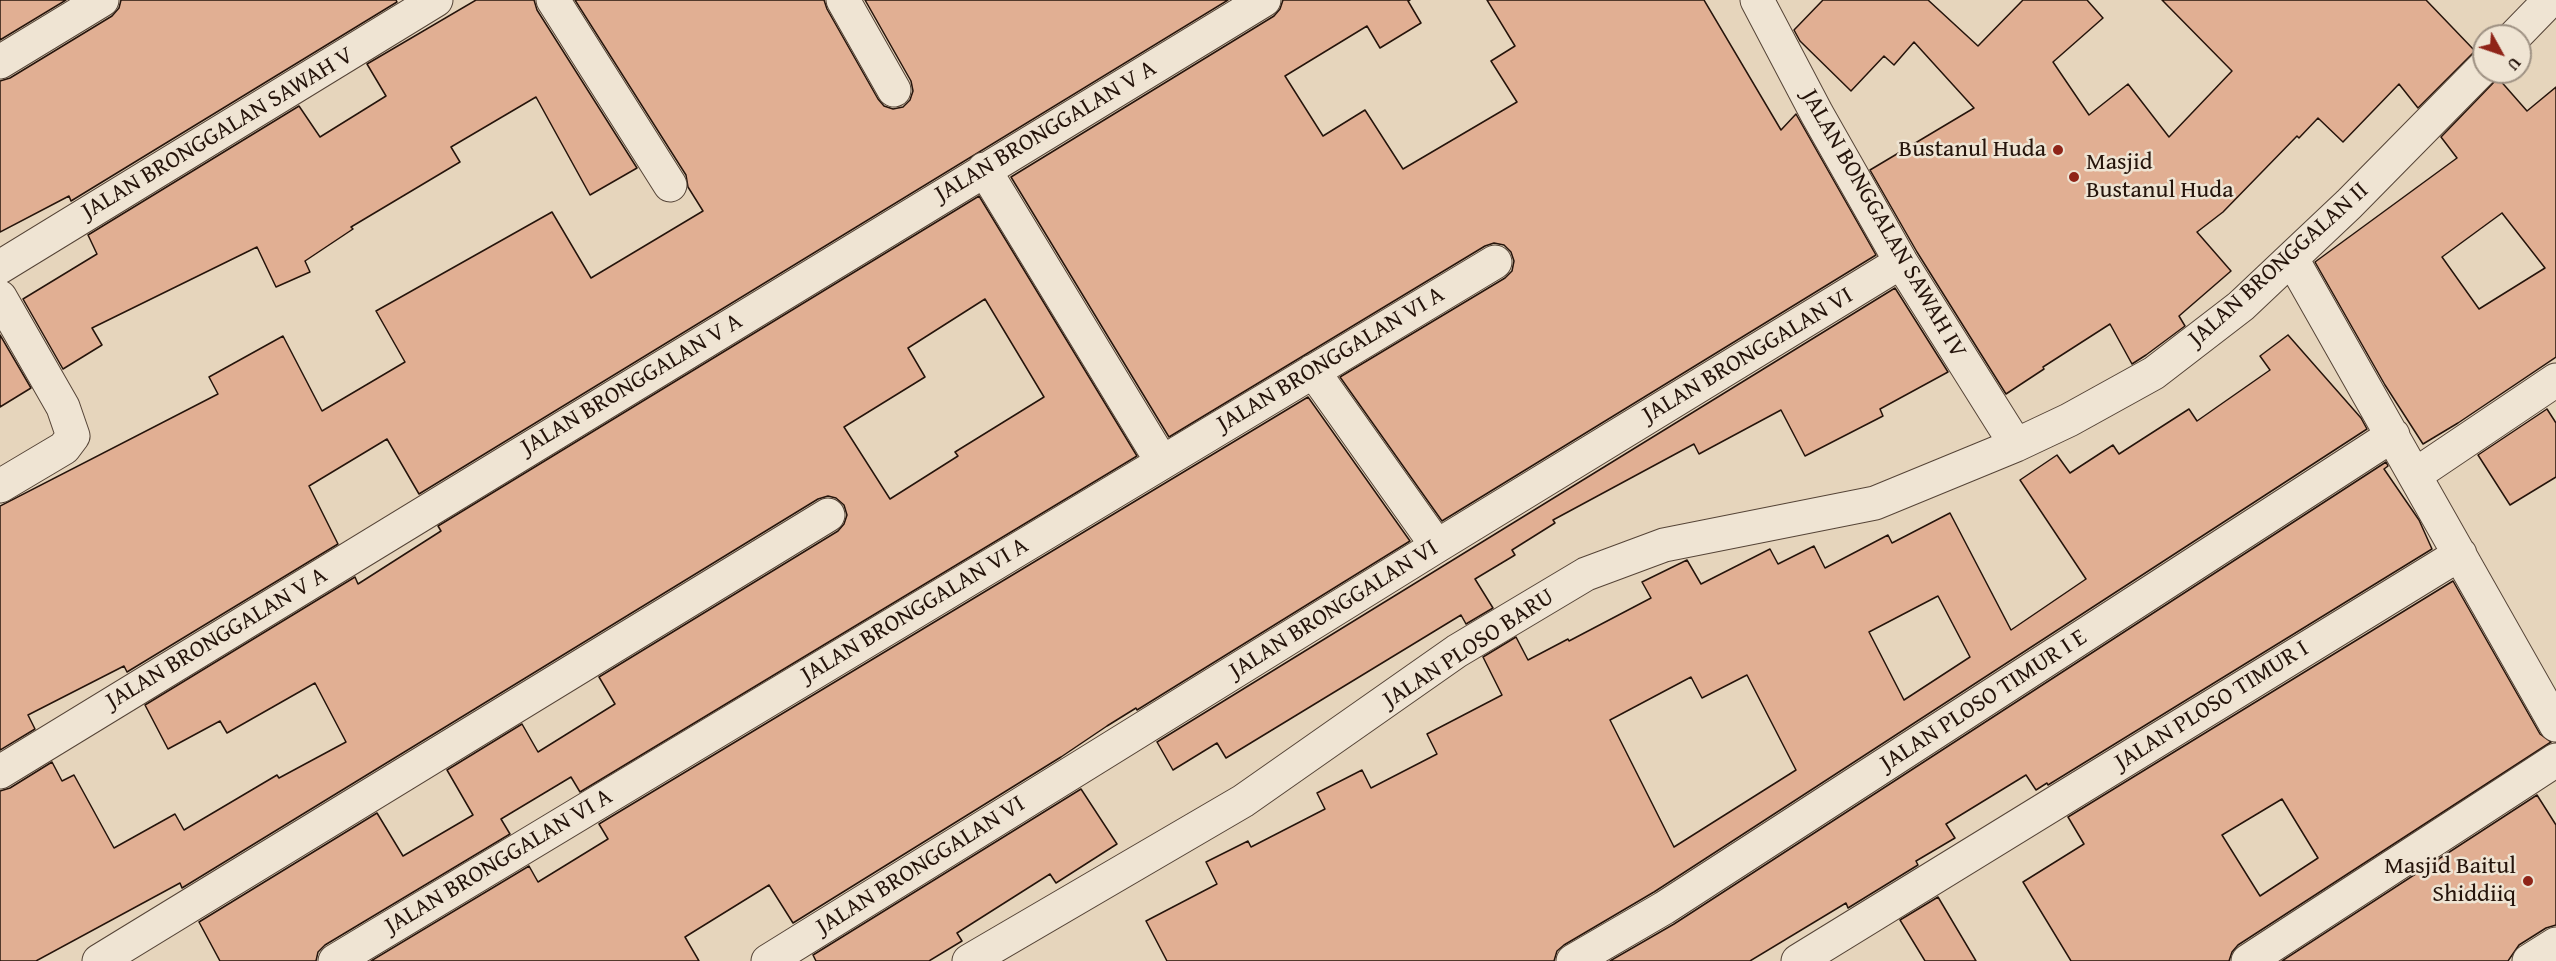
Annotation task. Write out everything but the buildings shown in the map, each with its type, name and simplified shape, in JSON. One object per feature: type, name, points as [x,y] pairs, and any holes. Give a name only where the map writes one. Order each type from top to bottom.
[{"type":"street","points":[[0,62],[102,0]]},
{"type":"street","name":"JALAN BRONGGALAN SAWAH V","points":[[0,267],[436,0]]},
{"type":"street","points":[[553,0],[670,185]]},
{"type":"street","points":[[843,0],[894,90]]},
{"type":"street","name":"JALAN BRONGGALAN V A","points":[[0,772],[1264,0]]},
{"type":"street","points":[[2527,24],[2550,0]]},
{"type":"street","name":"JALAN BONGGALAN SAWAH IV","points":[[1771,7],[1901,262],[2016,445]]},
{"type":"street","name":"JALAN BRONGGALAN II","points":[[2016,445],[2070,420],[2154,373],[2218,325],[2349,204],[2472,79]]},
{"type":"street","points":[[984,169],[1162,462]]},
{"type":"street","points":[[2292,259],[2556,725]]},
{"type":"street","name":"JALAN BRONGGALAN VI A","points":[[335,961],[1496,262]]},
{"type":"street","name":"JALAN BRONGGALAN VI","points":[[768,961],[1437,546],[1901,262]]},
{"type":"street","points":[[0,297],[63,407],[73,436],[64,448],[0,486]]},
{"type":"street","points":[[1314,371],[1437,546]]},
{"type":"street","points":[[2415,475],[2556,380]]},
{"type":"street","name":"JALAN PLOSO TIMUR I E","points":[[1573,961],[1664,908],[2393,435]]},
{"type":"street","name":"JALAN PLOSO BARU","points":[[969,961],[1243,801],[1457,651],[1586,574],[1664,545],[1875,503],[2016,445]]},
{"type":"street","points":[[99,961],[828,515]]},
{"type":"street","name":"JALAN PLOSO TIMUR I","points":[[1798,961],[2460,554]]},
{"type":"street","points":[[2248,961],[2556,760]]},
{"type":"street","points":[[2529,961],[2556,944]]},
{"type":"place","name":"Bustanul Huda","points":[[2058,150]]},
{"type":"place","name":"Masjid Bustanul Huda","points":[[2074,177]]},
{"type":"place","name":"Masjid Baitul Shiddiiq","points":[[2528,881]]}]
